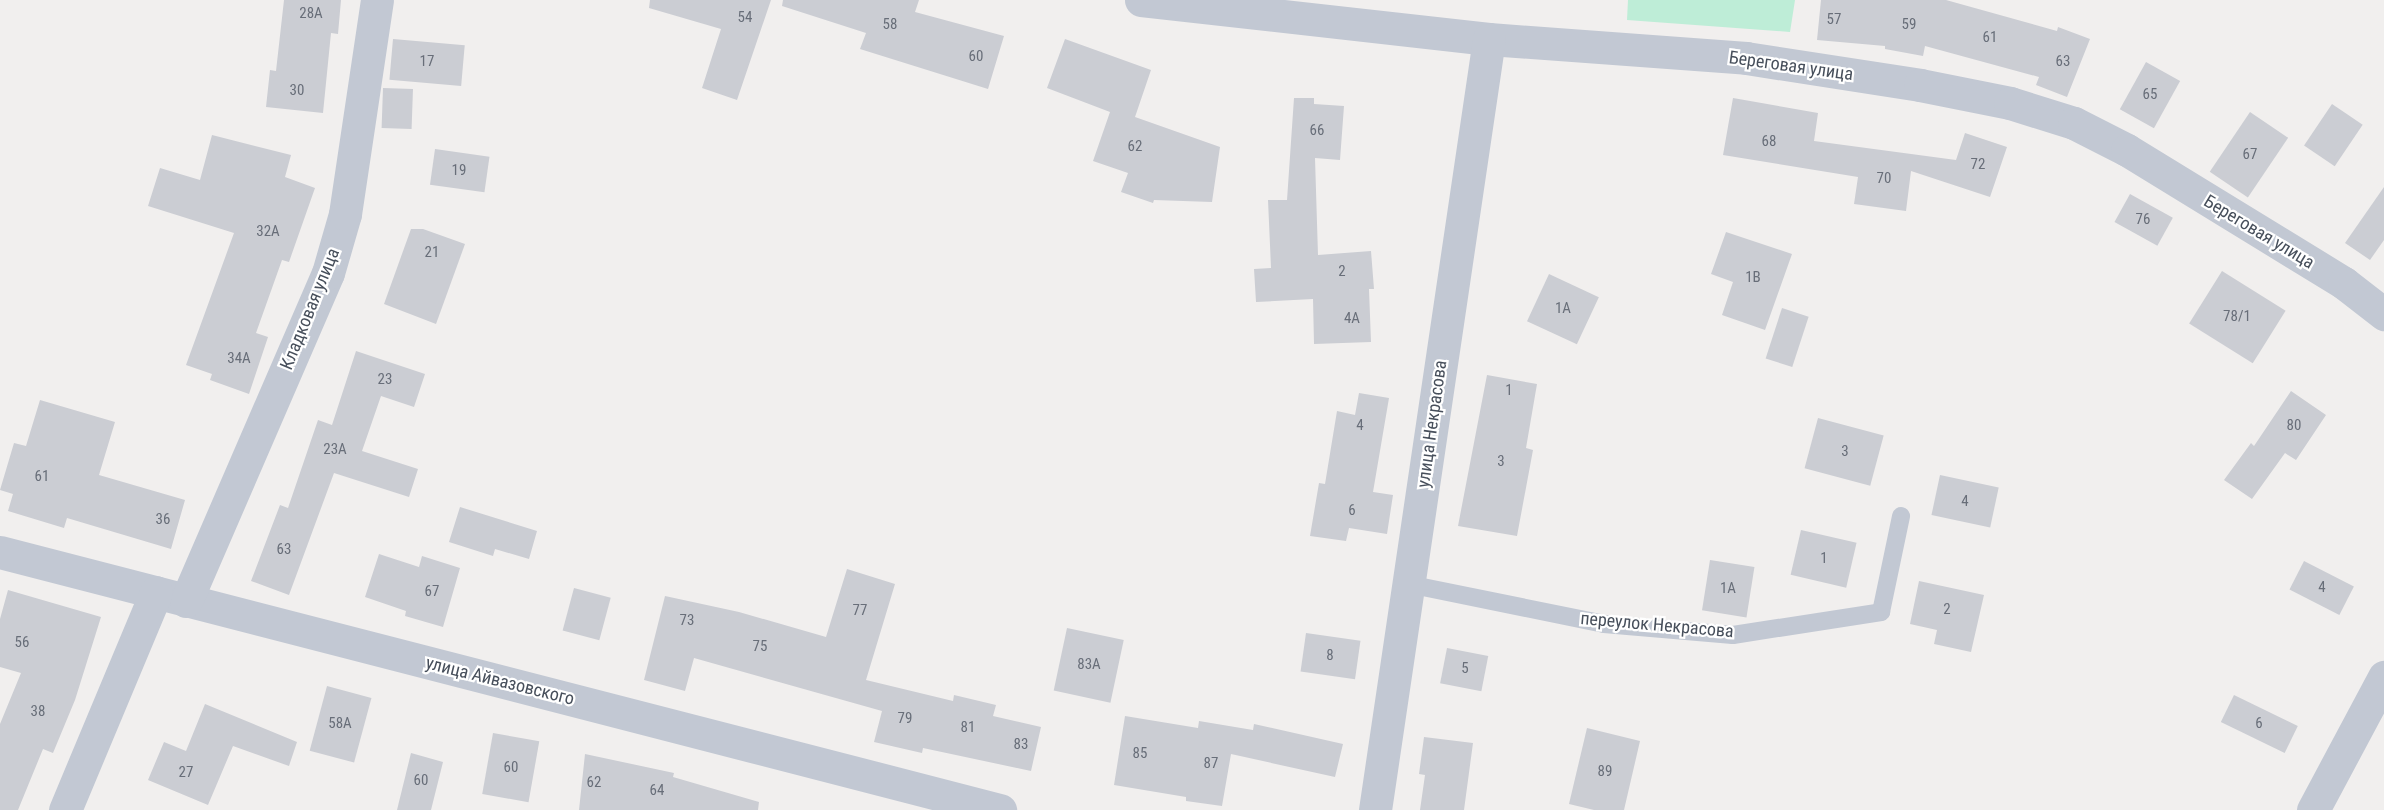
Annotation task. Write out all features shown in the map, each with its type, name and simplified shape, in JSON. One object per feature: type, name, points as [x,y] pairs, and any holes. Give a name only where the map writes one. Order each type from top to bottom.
[{"type":"street","name":"Кладковая улица","points":[[65,810],[328,273],[345,214],[378,0]]},
{"type":"street","name":"Береговая улица","points":[[1141,0],[1489,39],[1746,58],[1920,85],[2010,103],[2074,123],[2127,150],[2344,283],[2384,314]]},
{"type":"street","name":"улица Некрасова","points":[[1375,810],[1489,39]]},
{"type":"street","name":"улица Айвазовского","points":[[0,552],[1000,810]]},
{"type":"street","points":[[2313,810],[2384,677]]},
{"type":"lane","name":"переулок Некрасова","points":[[1408,584],[1604,624],[1733,635],[1881,612],[1901,516]]},
{"type":"green space","points":[[1628,0],[1795,0],[1790,32],[1627,20]]},
{"type":"building","points":[[284,0],[341,0],[338,34],[331,33],[323,113],[266,107],[270,70],[276,71]]},
{"type":"building","points":[[650,0],[771,0],[737,100],[702,88],[721,29],[649,8]]},
{"type":"building","points":[[783,0],[919,0],[915,12],[1004,36],[988,89],[860,49],[866,33],[782,6]]},
{"type":"building","points":[[1821,0],[1946,0],[2057,31],[2058,27],[2090,39],[2067,97],[2036,85],[2039,77],[1925,46],[1923,56],[1885,49],[1885,46],[1817,40]]},
{"type":"building","points":[[393,39],[465,45],[461,86],[389,80]]},
{"type":"building","points":[[1065,39],[1151,70],[1135,117],[1220,147],[1212,202],[1154,200],[1153,203],[1121,192],[1128,173],[1093,161],[1110,112],[1047,88]]},
{"type":"building","points":[[2146,62],[2180,81],[2154,128],[2120,109]]},
{"type":"building","points":[[383,88],[413,89],[412,129],[382,128]]},
{"type":"building","points":[[1294,98],[1314,98],[1314,104],[1344,106],[1340,160],[1315,158],[1318,255],[1371,251],[1374,289],[1369,289],[1371,342],[1314,344],[1313,299],[1256,302],[1254,269],[1271,268],[1268,200],[1287,200]]},
{"type":"building","points":[[1733,98],[1818,113],[1814,141],[1956,160],[1965,133],[2007,147],[1990,197],[1911,171],[1906,211],[1854,204],[1858,177],[1723,155]]},
{"type":"building","points":[[2332,104],[2363,125],[2335,166],[2304,145]]},
{"type":"building","points":[[2250,112],[2288,138],[2248,197],[2210,172]]},
{"type":"building","points":[[212,135],[291,155],[285,177],[315,188],[289,262],[282,260],[256,333],[268,337],[249,394],[210,380],[212,374],[186,365],[234,233],[148,206],[160,168],[200,180]]},
{"type":"building","points":[[435,149],[489,157],[484,192],[430,185]]},
{"type":"building","points":[[2384,187],[2384,240],[2370,260],[2345,243]]},
{"type":"building","points":[[2130,194],[2173,218],[2157,246],[2114,222]]},
{"type":"building","points":[[411,229],[423,229],[465,244],[436,324],[384,304]]},
{"type":"building","points":[[1726,232],[1792,254],[1765,330],[1722,315],[1733,282],[1711,274]]},
{"type":"building","points":[[2222,271],[2286,311],[2253,363],[2189,324]]},
{"type":"building","points":[[1549,274],[1599,297],[1577,344],[1527,321]]},
{"type":"building","points":[[1782,308],[1809,317],[1792,367],[1766,358]]},
{"type":"building","points":[[356,351],[425,374],[414,407],[381,396],[362,451],[418,469],[409,497],[334,473],[289,595],[251,581],[280,505],[288,508],[318,420],[332,425]]},
{"type":"building","points":[[1487,375],[1537,384],[1526,448],[1533,450],[1517,536],[1458,526]]},
{"type":"building","points":[[2291,391],[2326,415],[2296,460],[2285,453],[2252,499],[2224,480],[2251,443],[2254,446]]},
{"type":"building","points":[[1359,393],[1389,398],[1373,492],[1393,495],[1387,534],[1349,528],[1346,541],[1310,536],[1319,483],[1325,484],[1337,411],[1355,415]]},
{"type":"building","points":[[40,400],[115,422],[99,475],[185,500],[171,549],[67,518],[64,528],[8,511],[13,494],[0,490],[14,443],[26,446]]},
{"type":"building","points":[[1818,418],[1884,436],[1870,486],[1805,468]]},
{"type":"building","points":[[1940,475],[1999,487],[1990,528],[1931,515]]},
{"type":"building","points":[[460,507],[537,531],[529,559],[495,549],[493,556],[449,542]]},
{"type":"building","points":[[1801,530],[1857,543],[1846,588],[1791,575]]},
{"type":"building","points":[[379,554],[419,567],[422,556],[460,568],[443,627],[405,616],[406,611],[365,597]]},
{"type":"building","points":[[1710,560],[1754,567],[1746,617],[1702,610]]},
{"type":"building","points":[[2304,561],[2354,586],[2339,615],[2289,590]]},
{"type":"building","points":[[847,569],[895,584],[866,680],[953,701],[954,695],[996,705],[993,716],[1041,727],[1031,771],[923,748],[922,753],[874,742],[882,711],[694,658],[685,691],[644,680],[665,596],[739,612],[826,637]]},
{"type":"building","points":[[1919,581],[1984,595],[1971,652],[1934,644],[1937,630],[1910,624]]},
{"type":"building","points":[[574,588],[611,598],[599,640],[563,631]]},
{"type":"building","points":[[8,590],[101,617],[75,700],[53,753],[43,749],[18,810],[0,810],[0,724],[21,673],[0,667],[0,619]]},
{"type":"building","points":[[1067,628],[1124,640],[1110,703],[1054,691]]},
{"type":"building","points":[[1306,633],[1360,641],[1355,679],[1301,672]]},
{"type":"building","points":[[1447,648],[1488,656],[1481,691],[1440,683]]},
{"type":"building","points":[[327,686],[371,698],[354,763],[310,751]]},
{"type":"building","points":[[2234,695],[2298,726],[2285,753],[2221,722]]},
{"type":"building","points":[[205,704],[297,742],[289,766],[233,746],[208,805],[148,780],[164,742],[186,751]]},
{"type":"building","points":[[1125,716],[1198,728],[1199,721],[1253,730],[1254,724],[1343,744],[1335,777],[1231,754],[1222,806],[1186,801],[1186,797],[1114,785]]},
{"type":"building","points":[[1587,728],[1640,741],[1624,810],[1594,810],[1569,804]]},
{"type":"building","points":[[493,733],[539,741],[529,802],[482,794]]},
{"type":"building","points":[[1424,737],[1473,743],[1464,810],[1420,810],[1425,775],[1419,774]]},
{"type":"building","points":[[411,753],[443,762],[431,810],[397,810]]},
{"type":"building","points":[[585,754],[674,773],[673,777],[759,802],[758,810],[579,810]]}]
